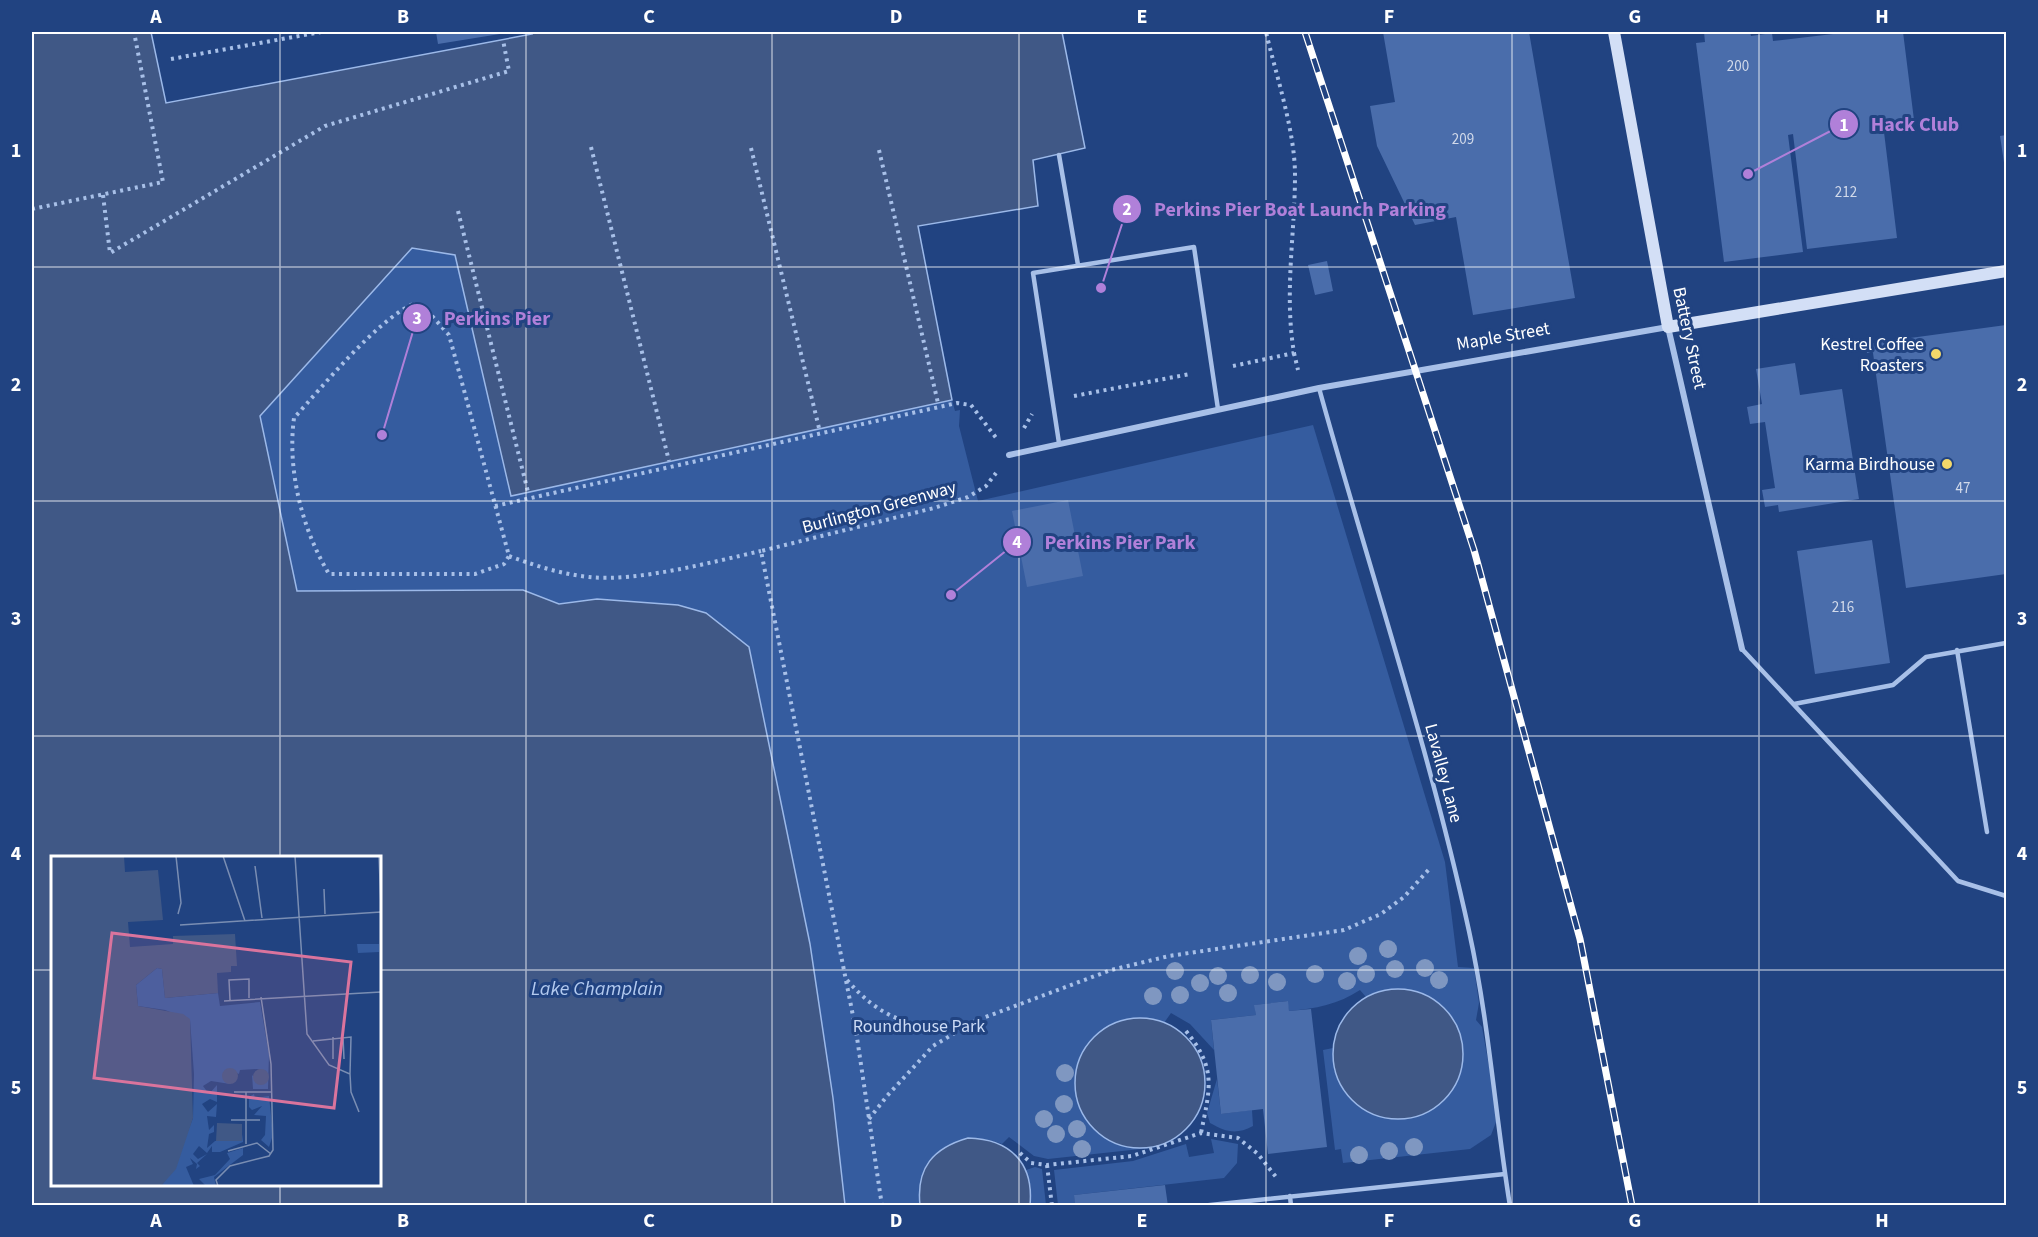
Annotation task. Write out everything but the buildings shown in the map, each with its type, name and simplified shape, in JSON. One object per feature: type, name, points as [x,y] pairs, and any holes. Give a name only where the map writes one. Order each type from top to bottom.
[{"type":"street","name":"Battery Street","points":[[1614,32],[1668,327],[1742,650]]},
{"type":"street","name":"Maple Street","points":[[1009,454],[1319,388],[2007,270]]},
{"type":"lane","points":[[1059,155],[1078,265]]},
{"type":"lane","points":[[1059,443],[1033,273],[1194,247],[1218,409]]},
{"type":"lane","name":"Lavalley Lane","points":[[1319,388],[1427,759],[1449,843],[1470,934],[1488,1034],[1510,1206]]},
{"type":"lane","points":[[1794,704],[1893,685],[1926,657],[2007,643]]},
{"type":"lane","points":[[1742,650],[1958,881],[2007,896]]},
{"type":"lane","points":[[1957,651],[1987,832]]},
{"type":"lane","points":[[1201,1206],[1505,1174]]},
{"type":"lane","points":[[1290,1196],[1291,1206]]},
{"type":"path","points":[[32,209],[163,182],[134,32]]},
{"type":"path","points":[[171,59],[321,32]]},
{"type":"path","name":"Burlington Greenway","points":[[509,556],[547,570],[592,578],[693,567],[923,511],[968,497],[986,486],[1009,454],[1032,414],[1053,401],[1277,359],[1294,353],[1289,275],[1295,174],[1292,144],[1266,32]]},
{"type":"path","points":[[103,195],[110,253],[324,126],[509,71],[503,40]]},
{"type":"path","points":[[591,147],[669,461]]},
{"type":"path","points":[[751,148],[819,429]]},
{"type":"path","points":[[879,150],[938,403]]},
{"type":"path","points":[[458,211],[528,492]]},
{"type":"path","points":[[413,304],[433,317],[449,335],[509,556],[504,564],[476,574],[329,574],[312,544],[292,463],[294,418],[374,333],[397,311],[413,304]]},
{"type":"path","points":[[495,506],[957,404],[971,405],[1009,454]]},
{"type":"path","points":[[761,551],[846,980],[882,1206]]},
{"type":"path","points":[[868,1120],[886,1096],[933,1046],[975,1021],[1044,993],[1111,970],[1169,956],[1344,930],[1381,914],[1404,897],[1449,843]]},
{"type":"path","points":[[846,980],[865,1000],[909,1025],[956,1032]]},
{"type":"path","points":[[1186,1031],[1202,1051],[1208,1069],[1209,1096],[1201,1133]]},
{"type":"path","points":[[1020,1153],[1031,1163],[1047,1165],[1132,1156],[1201,1133],[1238,1138],[1258,1154],[1290,1196]]},
{"type":"path","points":[[1047,1165],[1052,1206]]},
{"type":"green space","name":"Roundhouse Park","points":[[412,248],[455,254],[512,496],[952,400],[955,411],[960,410],[959,426],[978,501],[1313,425],[1445,862],[1458,967],[1474,968],[1479,1003],[1476,1020],[1482,1027],[1498,1117],[1491,1135],[1470,1149],[1343,1163],[1341,1149],[1335,1150],[1323,1050],[1333,1048],[1334,1071],[1424,1114],[1441,1103],[1454,1087],[1447,1011],[1429,998],[1409,990],[1388,990],[1366,997],[1360,990],[1344,999],[1317,1007],[1289,1011],[1287,1001],[1255,1005],[1256,1015],[1211,1020],[1214,1050],[1190,1024],[1171,1013],[1164,1023],[1152,1020],[1129,1020],[1098,1036],[1082,1053],[1130,1148],[1150,1148],[1048,1159],[1034,1156],[1009,1137],[1002,1144],[969,1139],[942,1149],[931,1159],[920,1187],[920,1205],[845,1205],[833,1098],[810,944],[749,647],[597,599],[559,604],[523,590],[297,591],[260,415]]},
{"type":"green space","points":[[1217,1079],[1221,1114],[1252,1110],[1253,1126],[1241,1131],[1231,1131],[1210,1123],[1207,1113]]},
{"type":"green space","points":[[1211,1139],[1238,1144],[1237,1163],[1224,1178],[1074,1195],[1075,1205],[1058,1205],[1054,1170],[1133,1161],[1186,1144],[1189,1157],[1214,1153]]},
{"type":"green space","points":[[1035,1167],[1042,1169],[1046,1205],[1030,1205],[1031,1187],[1026,1170]]},
{"type":"water","name":"Lake Champlain","points":[[32,32],[151,32],[166,103],[532,34],[531,32],[1062,32],[1085,148],[1033,160],[1038,206],[918,226],[952,400],[511,496],[455,255],[412,248],[260,416],[297,591],[523,590],[559,604],[597,599],[678,605],[706,613],[749,647],[810,944],[833,1098],[845,1205],[32,1205]]},
{"type":"water","points":[[1398,989],[1423,994],[1444,1008],[1458,1029],[1463,1054],[1458,1079],[1444,1100],[1423,1114],[1398,1119],[1373,1114],[1352,1100],[1338,1079],[1333,1054],[1338,1029],[1352,1008],[1373,994]]},
{"type":"water","points":[[1140,1018],[1165,1023],[1186,1037],[1200,1058],[1205,1083],[1200,1108],[1186,1129],[1165,1143],[1140,1148],[1115,1143],[1094,1129],[1080,1108],[1075,1083],[1080,1058],[1094,1037],[1115,1023]]},
{"type":"water","points":[[968,1138],[996,1143],[1016,1156],[1028,1177],[1030,1205],[920,1205],[921,1180],[929,1161],[945,1147]]},
{"type":"railway","points":[[1305,32],[1474,550],[1580,939],[1632,1206]]},
{"type":"place","name":"Hack Club","points":[[1748,174]]},
{"type":"place","name":"Perkins Pier Boat Launch Parking","points":[[1101,288]]},
{"type":"place","name":"Kestrel Coffee Roasters","points":[[1936,354]]},
{"type":"place","name":"Perkins Pier","points":[[382,435]]},
{"type":"place","name":"Karma Birdhouse","points":[[1947,464]]},
{"type":"place","name":"Perkins Pier Park","points":[[951,595]]}]
